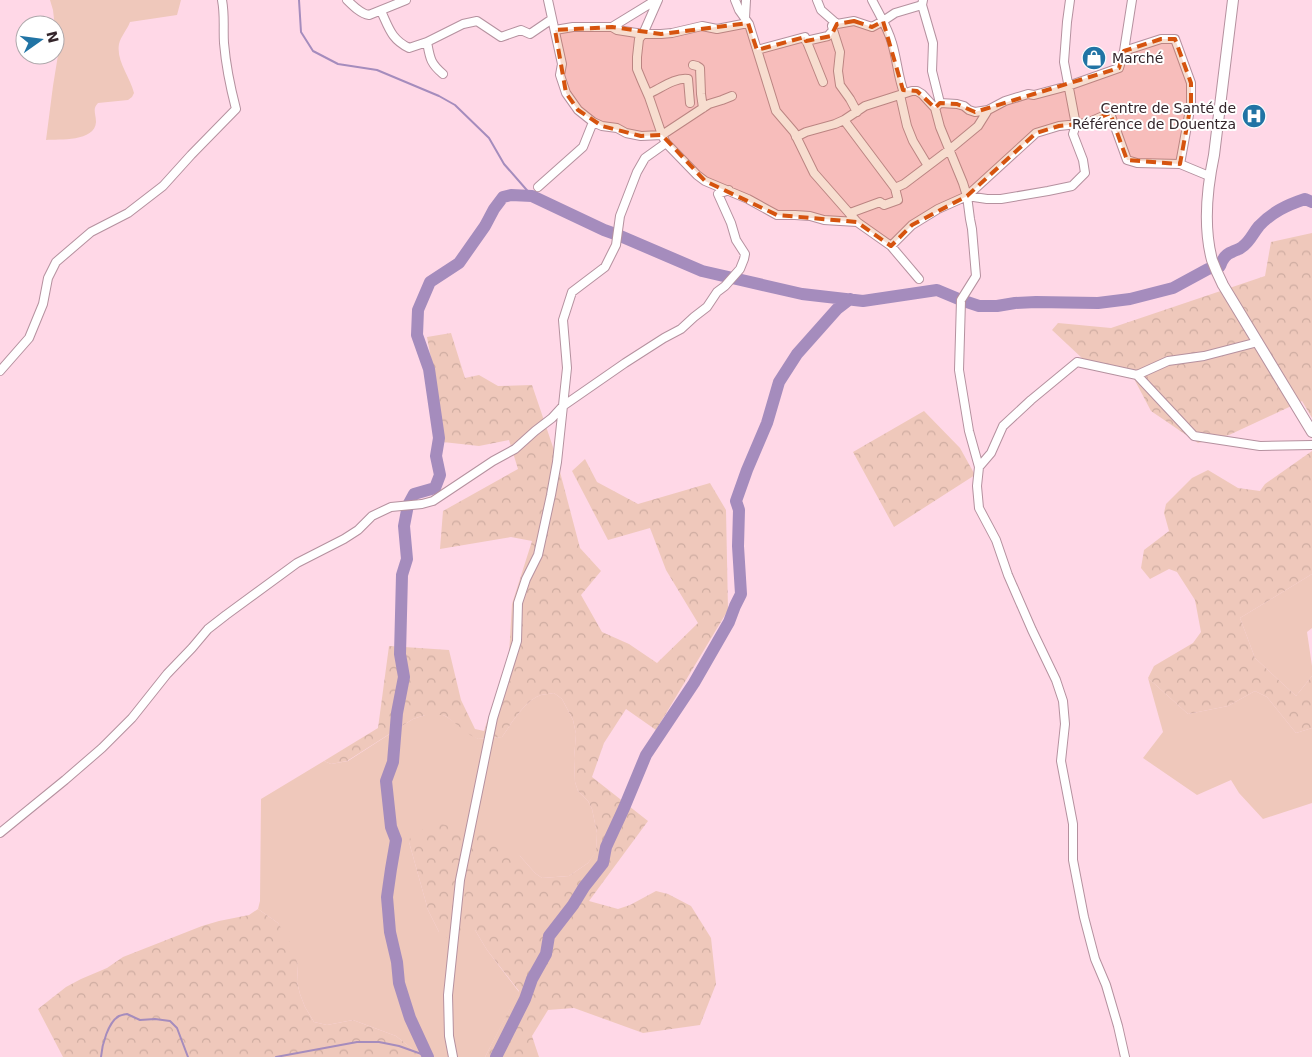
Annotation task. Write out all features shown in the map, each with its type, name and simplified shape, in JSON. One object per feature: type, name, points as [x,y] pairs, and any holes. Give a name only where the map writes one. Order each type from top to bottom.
[{"type":"street","points":[[0,371],[29,338],[43,304],[48,278],[56,262],[91,232],[128,213],[163,186],[236,109],[228,78],[222,0]]},
{"type":"street","points":[[347,0],[365,15],[381,11],[406,0]]},
{"type":"street","points":[[548,0],[562,64],[560,74],[566,93],[578,110],[593,122],[602,126],[617,128],[626,134],[641,136],[662,135],[709,104],[732,96]]},
{"type":"street","points":[[612,27],[657,0]]},
{"type":"street","points":[[657,0],[643,34],[639,39],[637,69],[666,143],[696,176],[748,199],[777,215],[810,216],[824,220],[858,222]]},
{"type":"street","points":[[735,0],[738,10],[746,20],[758,50],[776,111],[796,137],[814,173],[858,222],[891,246],[919,279]]},
{"type":"street","points":[[746,0],[746,20]]},
{"type":"street","points":[[817,0],[821,10],[835,27],[840,52],[838,71],[840,84],[857,112]]},
{"type":"street","points":[[872,0],[892,43],[910,133],[928,166]]},
{"type":"street","points":[[967,196],[1001,199],[1048,191],[1072,186],[1085,173],[1083,160],[1073,134],[1076,124],[1064,62],[1070,0]]},
{"type":"street","points":[[796,137],[844,120],[865,106],[912,91],[922,94],[937,105],[957,104],[975,112],[988,110],[1005,101],[1028,94],[1034,95],[1068,86],[1119,68],[1124,51],[1132,0]]},
{"type":"street","points":[[1224,0],[1233,0],[1214,155],[1209,176],[1207,218],[1212,261],[1223,285],[1312,432]]},
{"type":"street","points":[[806,41],[828,36],[835,27],[854,21],[872,27],[895,13],[923,3],[933,43],[932,71],[940,127],[964,183],[972,229],[976,276],[961,300],[960,370],[968,431],[979,467],[977,486],[979,508],[996,540],[1008,575],[1056,680],[1063,701],[1065,724],[1061,761],[1074,824],[1072,860],[1084,917],[1116,1017],[1125,1057]]},
{"type":"street","points":[[381,11],[398,43],[409,48],[428,42],[463,24],[476,21],[501,37],[521,30],[530,34],[552,19]]},
{"type":"street","points":[[555,30],[573,27],[612,27],[617,30],[643,34],[672,33],[702,26],[716,29],[746,20]]},
{"type":"street","points":[[758,50],[805,37],[823,82]]},
{"type":"street","points":[[1124,51],[1162,39],[1175,38],[1191,83],[1192,104],[1180,164]]},
{"type":"street","points":[[428,42],[434,66],[443,74]]},
{"type":"street","points":[[693,66],[700,68],[703,108]]},
{"type":"street","points":[[648,94],[684,78],[688,79],[690,103]]},
{"type":"street","points":[[896,188],[928,166],[978,126],[988,110]]},
{"type":"street","points":[[891,246],[912,225],[938,209],[967,196],[1036,133],[1059,126],[1087,122],[1110,113],[1127,160],[1137,163],[1180,164],[1209,176]]},
{"type":"street","points":[[844,120],[896,188],[898,200],[884,205],[880,202],[850,213]]},
{"type":"street","points":[[538,187],[583,147],[593,122]]},
{"type":"street","points":[[453,1057],[449,1036],[448,995],[460,880],[493,718],[517,641],[518,603],[538,555],[551,495],[557,462],[567,368],[563,320],[572,292],[606,267],[616,245],[620,216],[637,172],[645,158],[666,143]]},
{"type":"street","points":[[0,832],[102,748],[132,718],[167,674],[208,630],[226,615],[297,563],[358,530],[372,516],[391,507],[433,501],[493,461],[515,449],[552,418],[563,406],[632,358],[681,329],[694,316],[707,307],[717,292],[740,269],[744,259],[744,254],[736,240],[718,194],[729,190]]},
{"type":"street","points":[[1137,375],[1168,360],[1204,356],[1258,342]]},
{"type":"street","points":[[979,467],[991,453],[1003,426],[1077,362],[1137,375],[1194,436],[1260,446],[1312,445]]},
{"type":"highlighted area","points":[[854,21],[872,27],[883,21],[903,90],[917,91],[935,108],[940,103],[957,104],[975,112],[1119,68],[1124,51],[1161,39],[1175,39],[1191,83],[1191,104],[1180,164],[1127,160],[1110,113],[1087,123],[1059,126],[1036,133],[967,196],[912,225],[891,246],[857,222],[777,215],[705,181],[662,135],[641,136],[602,126],[578,110],[566,93],[555,30],[612,27],[661,34],[748,23],[757,50],[805,37],[806,41],[831,36],[837,24]]},
{"type":"green space","points":[[50,0],[181,0],[177,15],[130,22],[120,41],[121,63],[134,93],[132,97],[128,100],[98,103],[95,110],[96,122],[90,133],[76,138],[46,140],[56,65],[65,65],[65,15],[54,15]]},
{"type":"green space","points":[[1312,233],[1312,418],[1302,401],[1229,435],[1198,443],[1151,411],[1131,373],[1083,359],[1052,330],[1058,323],[1111,328],[1265,276],[1271,242]]},
{"type":"green space","points":[[451,333],[465,378],[479,375],[498,386],[532,385],[555,453],[580,548],[601,571],[581,595],[602,632],[629,644],[657,663],[698,623],[666,570],[650,528],[608,540],[572,471],[585,459],[597,482],[638,504],[710,483],[726,510],[728,610],[656,730],[626,709],[604,743],[592,777],[648,821],[589,901],[618,909],[630,905],[656,891],[668,894],[691,906],[711,938],[716,984],[700,1025],[643,1033],[574,1008],[548,1010],[532,1036],[539,1057],[485,1057],[519,991],[487,950],[475,930],[454,943],[439,932],[428,910],[409,842],[410,838],[417,831],[442,824],[492,837],[520,856],[542,878],[569,876],[588,863],[596,851],[597,833],[592,809],[588,801],[578,791],[575,782],[576,734],[573,720],[562,699],[554,693],[541,695],[529,702],[502,737],[478,739],[443,715],[425,715],[413,719],[347,761],[331,764],[324,761],[378,728],[389,646],[449,650],[461,700],[475,729],[484,731],[509,655],[512,604],[532,541],[511,537],[440,549],[443,511],[518,469],[509,440],[479,446],[443,442],[438,396],[427,337]]},
{"type":"green space","points":[[924,411],[960,448],[975,475],[894,527],[853,452]]},
{"type":"green space","points":[[1312,451],[1312,574],[1240,618],[1255,658],[1296,696],[1312,676],[1312,728],[1296,733],[1267,697],[1255,691],[1228,706],[1188,714],[1148,678],[1154,666],[1193,643],[1201,632],[1195,600],[1177,572],[1169,569],[1150,579],[1141,568],[1144,550],[1169,531],[1164,513],[1166,504],[1192,478],[1208,470],[1238,488],[1260,491],[1265,484]]},
{"type":"green space","points":[[1312,574],[1312,628],[1307,632],[1312,676],[1296,696],[1255,658],[1240,618]]},
{"type":"green space","points":[[1148,678],[1188,714],[1228,706],[1255,691],[1267,697],[1296,733],[1312,728],[1312,803],[1263,819],[1239,793],[1231,780],[1197,795],[1143,758],[1163,732]]},
{"type":"green space","points":[[554,693],[562,699],[573,720],[576,734],[575,782],[578,791],[588,801],[592,809],[597,833],[596,852],[588,863],[569,876],[542,878],[520,856],[409,842],[428,910],[439,932],[475,930],[487,950],[519,992],[485,1057],[422,1057],[396,1036],[353,1020],[327,1025],[314,1022],[300,994],[297,982],[298,965],[278,923],[258,909],[260,901],[261,799],[324,761],[331,764],[348,761],[413,719],[425,715],[443,715],[478,739],[502,737],[529,702],[541,695]]},
{"type":"green space","points":[[258,909],[278,923],[291,944],[298,965],[297,982],[300,994],[314,1022],[327,1025],[353,1020],[396,1036],[422,1057],[63,1057],[38,1009],[66,987],[107,968],[123,957],[202,926],[249,915]]},
{"type":"waterway","points":[[299,0],[301,32],[313,51],[338,64],[377,70],[439,96],[455,105],[489,138],[504,164],[532,196]]},
{"type":"waterway","points":[[428,1057],[410,1018],[399,983],[397,962],[390,932],[387,897],[396,840],[391,827],[386,781],[393,762],[397,713],[404,677],[400,654],[402,575],[407,559],[404,526],[408,505],[414,494],[435,488],[440,475],[436,456],[439,438],[429,369],[417,335],[418,310],[430,282],[459,263],[503,197],[511,195],[532,196],[604,230],[702,271],[802,294],[863,301],[937,290],[979,306],[1036,302],[1098,303],[1130,299],[1173,288],[1208,269],[1220,266],[1226,256],[1245,245],[1264,221],[1286,206],[1305,199],[1312,202]]},
{"type":"waterway","points":[[496,1057],[525,999],[532,979],[546,954],[549,936],[603,863],[606,847],[646,755],[694,683],[729,622],[741,594],[738,546],[739,510],[736,501],[767,423],[779,382],[797,354],[837,309],[850,299]]},
{"type":"waterway","points":[[101,1057],[104,1040],[112,1023],[119,1016],[127,1014],[140,1020],[170,1021],[177,1028],[188,1057]]},
{"type":"waterway","points":[[276,1057],[357,1042],[379,1042],[399,1046],[427,1056]]},
{"type":"place","name":"Marché","points":[[1094,58]]},
{"type":"place","name":"Centre de Santé de Référence de Douentza","points":[[1254,116]]}]
